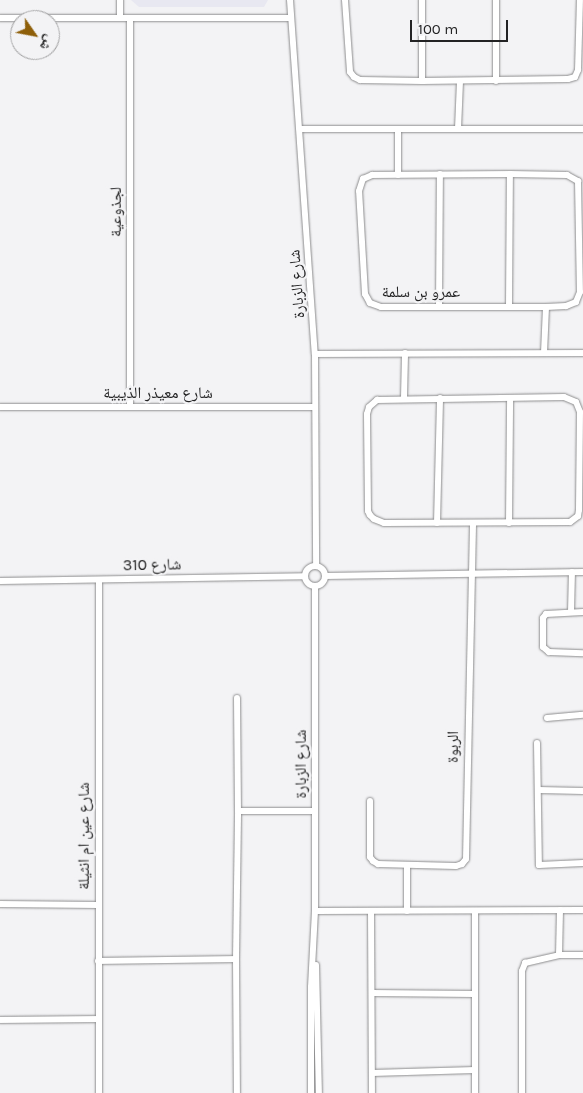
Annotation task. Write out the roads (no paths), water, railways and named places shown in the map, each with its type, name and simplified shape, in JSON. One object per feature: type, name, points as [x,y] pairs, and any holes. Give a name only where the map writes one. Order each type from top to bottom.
[{"type":"street","points":[[120,0],[120,18]]},
{"type":"street","name":"شارع الزبارة","points":[[290,0],[315,354],[316,566]]},
{"type":"street","points":[[344,0],[350,72],[354,77],[360,80],[422,82],[568,79],[575,77],[578,70],[580,0]]},
{"type":"street","points":[[422,0],[422,82]]},
{"type":"street","points":[[496,0],[496,81]]},
{"type":"street","points":[[0,18],[291,18]]},
{"type":"street","name":"لجذوعية","points":[[130,18],[130,407]]},
{"type":"street","points":[[458,129],[460,81]]},
{"type":"street","points":[[300,129],[583,129]]},
{"type":"street","points":[[398,129],[398,175]]},
{"type":"street","points":[[439,306],[440,174]]},
{"type":"street","points":[[509,306],[510,174]]},
{"type":"street","name":"عمرو بن سلمة","points":[[398,175],[567,175],[575,179],[580,186],[580,292],[576,302],[572,305],[546,307],[381,307],[370,303],[367,300],[360,184],[367,176],[398,175]]},
{"type":"street","points":[[544,353],[546,307]]},
{"type":"street","points":[[315,354],[405,352],[583,353]]},
{"type":"street","points":[[404,398],[405,352]]},
{"type":"street","points":[[564,397],[576,402],[580,412],[582,461],[579,510],[575,520],[564,523],[437,524],[384,523],[374,519],[368,511],[369,407],[377,400],[440,398],[564,397]]},
{"type":"street","points":[[437,524],[440,398]]},
{"type":"street","points":[[509,523],[510,398]]},
{"type":"street","name":"شارع معيذر الذيبية","points":[[0,407],[315,408]]},
{"type":"street","points":[[473,524],[473,573]]},
{"type":"street","points":[[316,566],[322,570],[324,576],[322,582],[315,586],[308,583],[305,576],[307,570],[316,566]]},
{"type":"street","points":[[571,612],[572,572]]},
{"type":"street","points":[[324,576],[583,572]]},
{"type":"street","name":"الربوة","points":[[370,801],[370,857],[378,864],[456,866],[462,864],[466,859],[467,723],[473,573]]},
{"type":"street","name":"شارع 310","points":[[0,581],[305,576]]},
{"type":"street","name":"شارع عين ام انثيلة","points":[[99,580],[99,1093]]},
{"type":"street","name":"شارع الزبارة","points":[[311,1093],[311,987],[315,911],[315,586]]},
{"type":"street","points":[[583,612],[549,613],[544,616],[544,650],[548,652],[583,653]]},
{"type":"street","points":[[237,698],[237,1093]]},
{"type":"street","points":[[547,718],[583,715]]},
{"type":"street","points":[[537,742],[539,865],[583,863]]},
{"type":"street","points":[[539,790],[583,791]]},
{"type":"street","points":[[238,811],[315,811]]},
{"type":"street","points":[[407,865],[407,911]]},
{"type":"street","points":[[0,904],[98,905]]},
{"type":"street","points":[[559,955],[560,910]]},
{"type":"street","points":[[315,911],[583,910]]},
{"type":"street","points":[[371,911],[372,1093]]},
{"type":"street","points":[[475,911],[475,1093]]},
{"type":"street","name":"شارع الزبارة","points":[[314,941],[318,986],[319,1093]]},
{"type":"street","points":[[522,1093],[522,971],[526,963],[532,960],[559,955],[583,955]]},
{"type":"street","points":[[98,961],[236,959]]},
{"type":"street","points":[[372,993],[475,994]]},
{"type":"street","points":[[0,1020],[98,1019]]},
{"type":"street","points":[[372,1073],[475,1070]]}]
